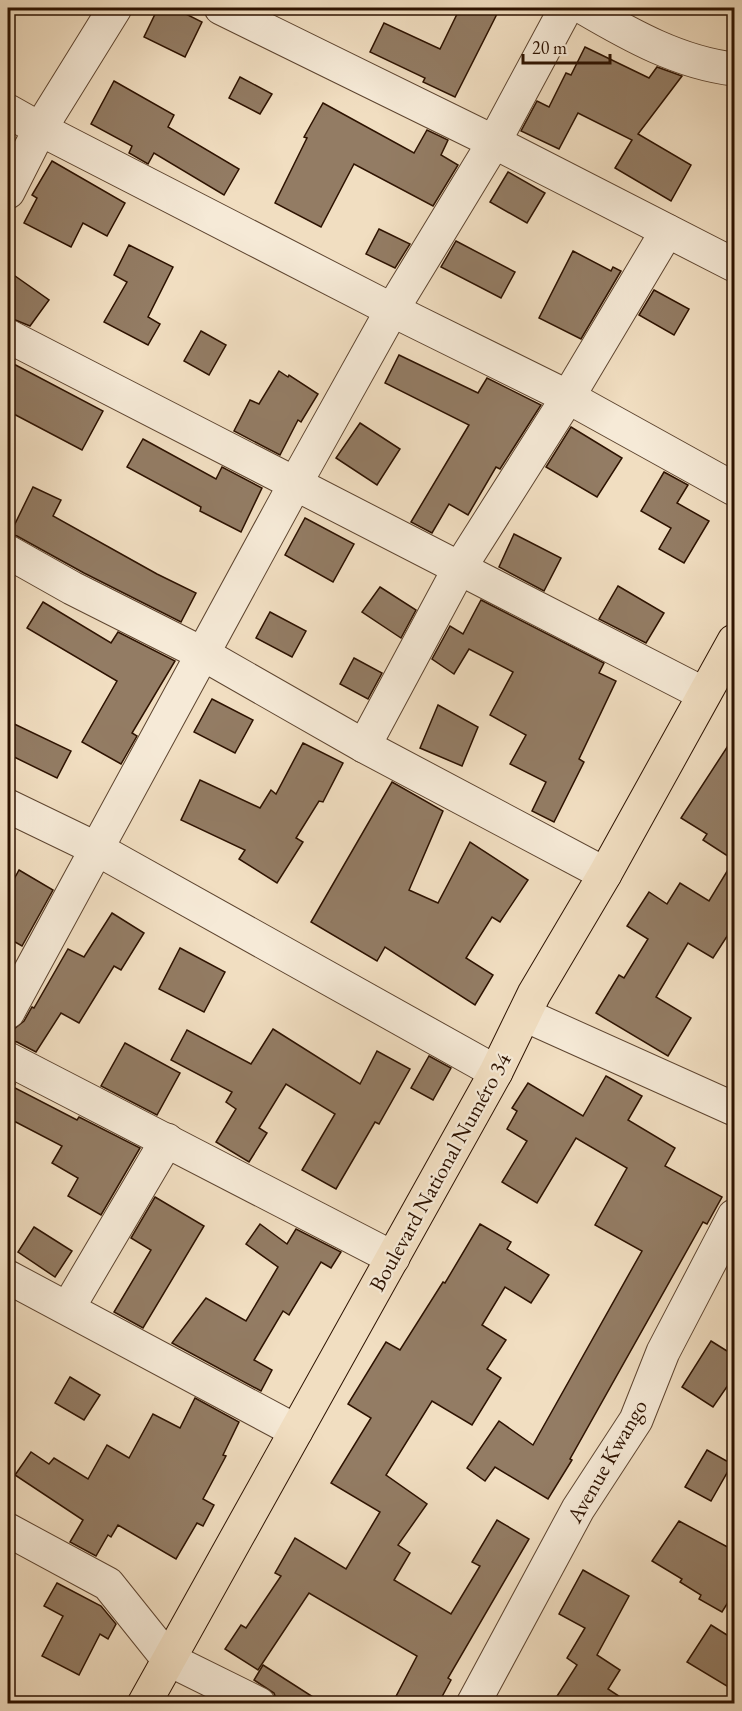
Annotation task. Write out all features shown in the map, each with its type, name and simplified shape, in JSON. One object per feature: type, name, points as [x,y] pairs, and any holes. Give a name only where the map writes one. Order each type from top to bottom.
[{"type":"main road","name":"Boulevard National Numéro 34","points":[[144,1704],[496,1072],[534,994],[605,874],[735,641]]},
{"type":"street","points":[[8,192],[40,129],[115,8]]},
{"type":"street","points":[[221,8],[494,142],[735,265]]},
{"type":"street","points":[[8,1012],[295,484],[392,310],[494,142],[566,8]]},
{"type":"street","points":[[584,8],[654,47],[722,68],[735,69]]},
{"type":"street","points":[[8,111],[392,310],[568,397],[735,489]]},
{"type":"street","points":[[364,746],[459,569],[568,397],[667,231]]},
{"type":"street","points":[[8,336],[704,694]]},
{"type":"street","points":[[8,552],[72,588],[203,654],[364,746],[605,874]]},
{"type":"street","points":[[8,806],[97,849],[496,1072]]},
{"type":"street","points":[[525,1015],[735,1109]]},
{"type":"street","points":[[8,1059],[393,1258]]},
{"type":"street","points":[[68,1308],[166,1140]]},
{"type":"street","name":"Avenue Kwango","points":[[473,1704],[578,1509],[636,1420],[663,1352],[735,1216]]},
{"type":"street","points":[[8,1277],[297,1431]]},
{"type":"street","points":[[8,1530],[108,1584],[168,1659],[259,1704]]},
{"type":"building","points":[[158,8],[174,8],[202,22],[185,57],[144,37]]},
{"type":"building","points":[[460,8],[500,8],[455,97],[423,82],[425,78],[370,52],[384,23],[440,49]]},
{"type":"building","points":[[585,47],[649,78],[657,67],[682,76],[638,134],[691,165],[671,201],[615,168],[632,140],[578,113],[559,149],[521,131],[537,101],[549,107],[566,73],[571,75]]},
{"type":"building","points":[[240,77],[272,94],[260,114],[229,98]]},
{"type":"building","points":[[114,81],[174,115],[168,127],[239,169],[224,195],[154,153],[148,164],[129,153],[132,146],[91,124]]},
{"type":"building","points":[[323,103],[414,153],[427,130],[448,140],[441,155],[458,165],[433,206],[354,164],[321,227],[275,203],[307,138],[304,137]]},
{"type":"building","points":[[52,161],[125,203],[107,236],[83,223],[71,247],[24,223],[37,198],[32,195]]},
{"type":"building","points":[[508,172],[545,193],[527,223],[490,202]]},
{"type":"building","points":[[379,229],[410,244],[395,268],[366,254]]},
{"type":"building","points":[[456,241],[515,272],[501,298],[441,267]]},
{"type":"building","points":[[129,245],[173,267],[148,317],[160,324],[148,345],[104,322],[127,282],[114,275]]},
{"type":"building","points":[[573,251],[611,271],[613,267],[621,271],[581,339],[539,318]]},
{"type":"building","points":[[8,271],[49,300],[30,326],[8,317]]},
{"type":"building","points":[[654,290],[689,309],[674,335],[639,315]]},
{"type":"building","points":[[201,331],[226,345],[209,375],[184,361]]},
{"type":"building","points":[[399,355],[478,393],[487,378],[541,405],[500,469],[496,467],[468,515],[449,504],[432,533],[411,522],[469,425],[385,383]]},
{"type":"building","points":[[8,361],[103,411],[82,450],[8,411]]},
{"type":"building","points":[[279,371],[318,394],[301,422],[298,420],[280,455],[234,431],[250,400],[259,404]]},
{"type":"building","points":[[360,423],[400,449],[377,485],[336,458]]},
{"type":"building","points":[[571,427],[622,458],[597,497],[546,467]]},
{"type":"building","points":[[143,439],[216,479],[222,467],[262,488],[241,532],[200,511],[201,507],[127,467]]},
{"type":"building","points":[[664,472],[688,485],[677,503],[709,521],[684,563],[659,549],[671,528],[641,511]]},
{"type":"building","points":[[33,487],[61,500],[53,516],[196,593],[181,622],[10,534]]},
{"type":"building","points":[[305,518],[354,544],[333,582],[285,555]]},
{"type":"building","points":[[514,534],[561,558],[544,591],[499,567]]},
{"type":"building","points":[[618,586],[664,613],[646,643],[599,619]]},
{"type":"building","points":[[380,587],[416,610],[401,638],[362,612]]},
{"type":"building","points":[[481,600],[604,663],[599,673],[616,681],[579,759],[584,762],[554,822],[532,811],[546,782],[510,764],[526,735],[490,715],[513,672],[469,649],[454,674],[432,659],[450,626],[463,634]]},
{"type":"building","points":[[43,602],[111,643],[118,632],[175,661],[132,733],[137,736],[121,764],[82,742],[117,681],[27,628]]},
{"type":"building","points":[[270,612],[306,631],[292,657],[256,638]]},
{"type":"building","points":[[354,658],[382,673],[368,699],[340,684]]},
{"type":"building","points":[[212,699],[253,720],[235,753],[194,732]]},
{"type":"building","points":[[438,705],[478,727],[462,766],[420,748]]},
{"type":"building","points":[[8,721],[71,751],[57,778],[8,754]]},
{"type":"building","points":[[735,735],[735,924],[713,958],[688,943],[656,997],[691,1018],[668,1056],[596,1013],[619,975],[624,978],[648,939],[627,926],[649,892],[667,904],[680,883],[709,901],[734,860],[703,840],[707,834],[681,818]]},
{"type":"building","points":[[303,743],[343,763],[323,802],[319,801],[296,838],[303,842],[277,883],[239,859],[245,850],[181,820],[200,780],[260,808],[271,790],[276,794]]},
{"type":"building","points":[[392,782],[443,811],[409,890],[438,903],[470,842],[528,880],[500,922],[492,917],[466,958],[493,975],[475,1005],[385,947],[377,961],[311,922]]},
{"type":"building","points":[[19,870],[53,890],[22,946],[8,938],[8,890]]},
{"type":"building","points":[[112,913],[144,933],[121,970],[114,966],[79,1023],[61,1013],[36,1052],[8,1040],[14,1029],[24,1021],[32,1007],[34,1008],[68,949],[84,957]]},
{"type":"building","points":[[180,948],[225,972],[204,1012],[159,989]]},
{"type":"building","points":[[273,1029],[360,1084],[377,1051],[410,1069],[379,1124],[375,1122],[336,1189],[302,1170],[335,1114],[286,1084],[259,1128],[267,1133],[249,1162],[216,1142],[236,1109],[226,1102],[232,1092],[171,1060],[187,1030],[251,1064]]},
{"type":"building","points":[[125,1043],[180,1073],[157,1115],[101,1086]]},
{"type":"building","points":[[429,1056],[451,1068],[433,1100],[411,1088]]},
{"type":"building","points":[[606,1076],[642,1096],[628,1120],[675,1148],[665,1166],[722,1197],[707,1224],[703,1222],[570,1459],[572,1460],[548,1499],[495,1467],[485,1481],[467,1468],[499,1421],[533,1445],[642,1251],[595,1225],[627,1168],[576,1138],[537,1203],[502,1182],[527,1141],[507,1129],[517,1111],[512,1108],[528,1083],[583,1116]]},
{"type":"building","points":[[8,1080],[15,1084],[13,1087],[77,1120],[79,1117],[140,1148],[101,1215],[68,1196],[78,1178],[52,1163],[62,1146],[8,1118]]},
{"type":"building","points":[[155,1197],[204,1226],[143,1328],[114,1312],[151,1250],[131,1238]]},
{"type":"building","points":[[260,1224],[287,1244],[296,1229],[341,1252],[331,1268],[321,1262],[289,1315],[283,1311],[254,1360],[272,1370],[261,1391],[172,1343],[206,1298],[246,1321],[278,1267],[246,1244]]},
{"type":"building","points":[[480,1224],[511,1242],[507,1249],[549,1275],[531,1303],[505,1287],[482,1325],[506,1340],[487,1369],[501,1378],[472,1425],[432,1401],[386,1475],[427,1504],[398,1545],[410,1553],[394,1580],[451,1614],[480,1566],[472,1562],[497,1520],[529,1539],[448,1678],[451,1680],[438,1704],[392,1704],[417,1656],[309,1593],[258,1670],[225,1649],[241,1625],[246,1628],[281,1576],[275,1573],[295,1538],[346,1569],[380,1512],[331,1483],[371,1418],[348,1404],[386,1342],[400,1350],[443,1282],[445,1283]]},
{"type":"building","points":[[34,1227],[72,1251],[55,1277],[18,1252]]},
{"type":"building","points":[[711,1341],[735,1356],[735,1375],[713,1407],[682,1387]]},
{"type":"building","points":[[70,1377],[100,1395],[84,1420],[55,1403]]},
{"type":"building","points":[[195,1398],[239,1422],[223,1455],[226,1456],[203,1499],[214,1505],[203,1526],[197,1523],[176,1559],[118,1525],[111,1537],[108,1535],[96,1556],[70,1542],[83,1520],[15,1475],[31,1452],[49,1464],[54,1458],[88,1479],[107,1445],[129,1458],[153,1414],[180,1428]]},
{"type":"building","points":[[707,1450],[732,1464],[711,1501],[685,1487]]},
{"type":"building","points":[[679,1521],[735,1551],[735,1591],[722,1612],[699,1599],[701,1595],[680,1582],[682,1579],[652,1561]]},
{"type":"building","points":[[583,1570],[629,1596],[597,1655],[620,1670],[608,1689],[631,1704],[552,1704],[577,1665],[567,1658],[585,1628],[559,1614]]},
{"type":"building","points":[[57,1583],[101,1606],[116,1624],[108,1639],[100,1634],[79,1675],[42,1656],[63,1616],[44,1606]]},
{"type":"building","points":[[711,1625],[735,1640],[735,1691],[687,1662]]},
{"type":"building","points":[[263,1665],[324,1704],[278,1704],[274,1693],[254,1680]]}]
